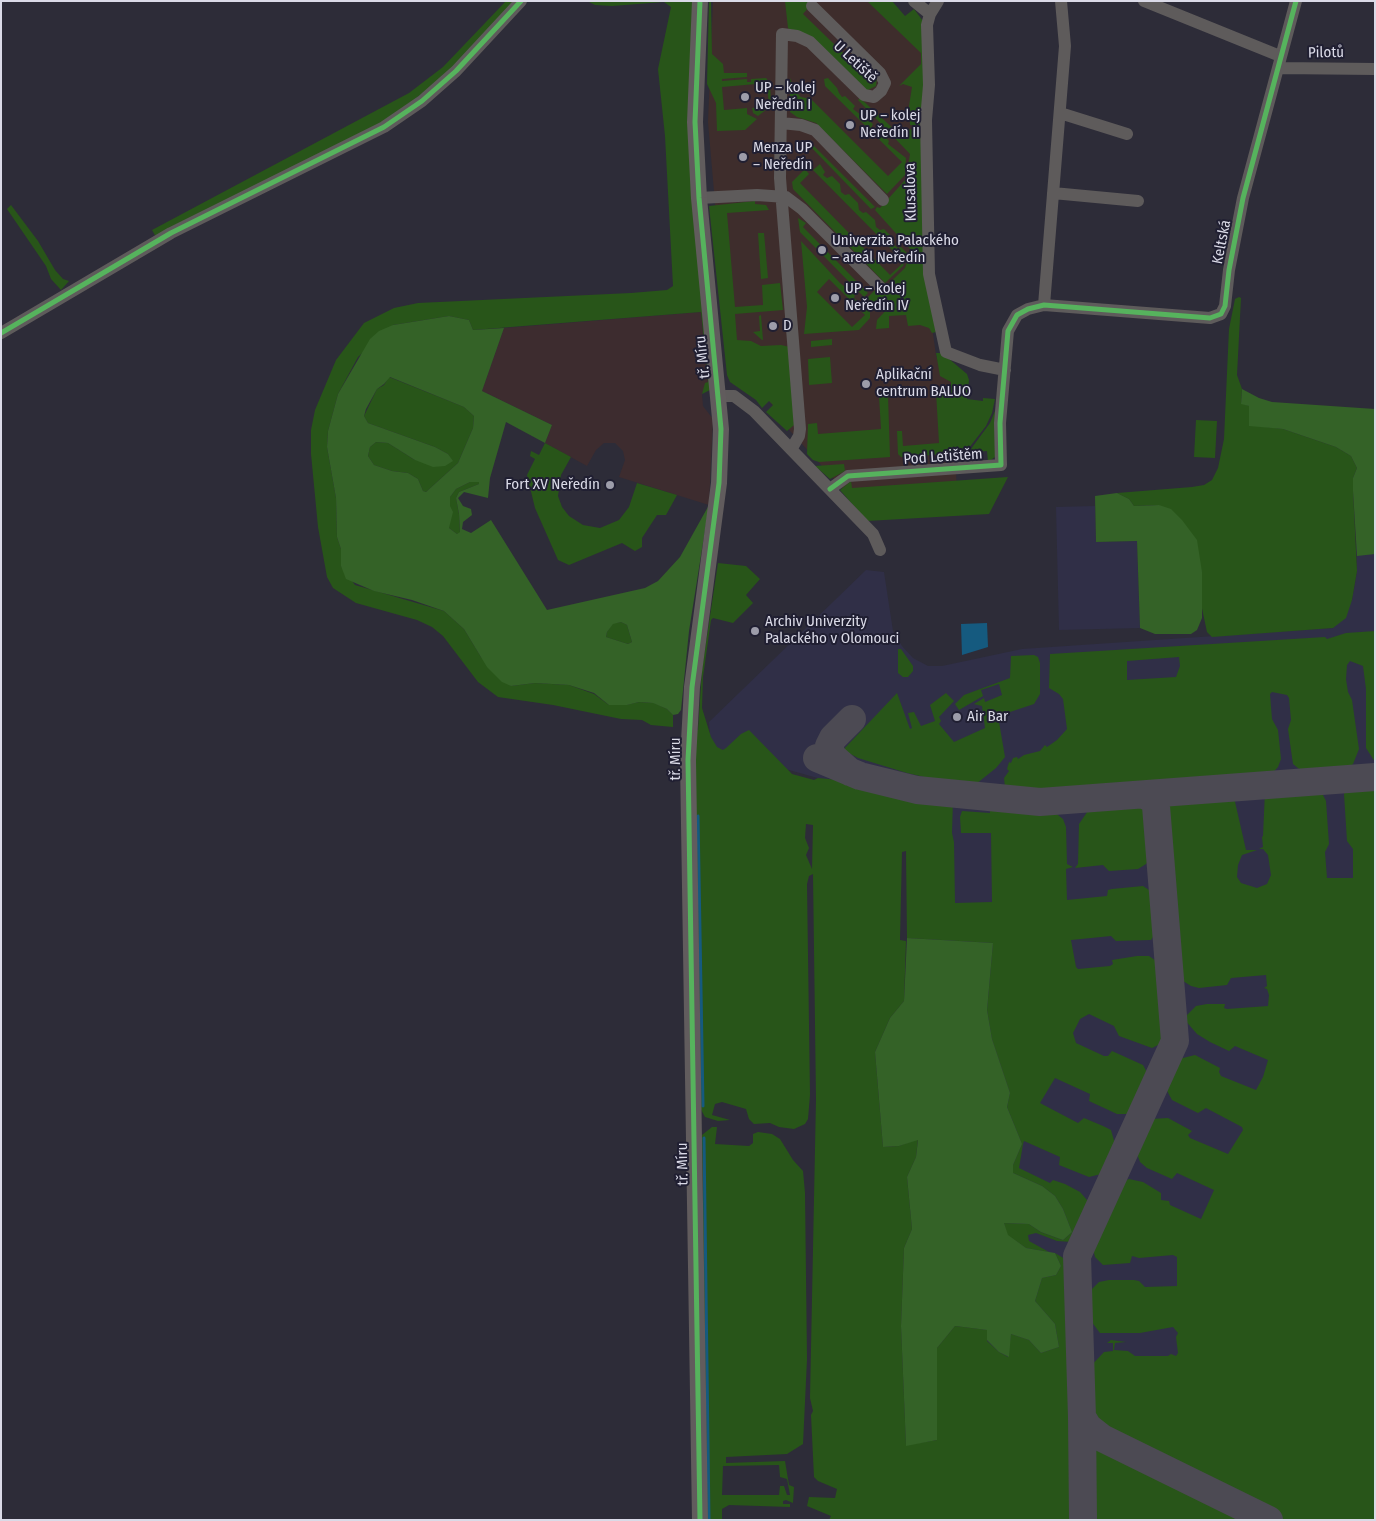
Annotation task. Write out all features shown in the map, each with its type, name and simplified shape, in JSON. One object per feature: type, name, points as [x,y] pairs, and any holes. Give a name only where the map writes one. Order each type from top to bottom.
[{"type":"main road","name":"tř. Míru","points":[[700,1],[695,122],[699,198],[719,396],[720,472],[698,635],[688,760],[700,1520]]},
{"type":"street","points":[[1,333],[171,234],[384,127],[422,100],[456,71],[521,1]]},
{"type":"street","points":[[914,1],[930,14]]},
{"type":"street","name":"Klusalova","points":[[938,1],[930,14],[927,25],[928,263],[944,349],[949,354],[980,365],[1005,370]]},
{"type":"street","points":[[1044,305],[1065,46],[1061,1]]},
{"type":"street","name":"Pilotů","points":[[1144,1],[1293,70],[1375,69]]},
{"type":"street","name":"Keltská","points":[[1044,305],[1200,318],[1214,318],[1221,314],[1225,306],[1229,270],[1243,198],[1296,1]]},
{"type":"street","name":"U Letiště","points":[[792,448],[799,436],[800,429],[781,195],[782,34],[796,36],[810,42],[864,95],[874,97],[886,83],[880,73],[812,6]]},
{"type":"street","points":[[1060,113],[1127,134]]},
{"type":"street","points":[[781,123],[801,125],[814,130],[883,200]]},
{"type":"street","points":[[1053,193],[1138,201]]},
{"type":"street","points":[[699,198],[781,195],[802,209],[881,288]]},
{"type":"street","name":"Pod Letištěm","points":[[830,489],[848,476],[1002,465],[1000,423],[1008,331],[1013,321],[1022,311],[1044,305]]},
{"type":"street","points":[[719,396],[729,395],[739,398],[792,448],[873,534],[880,550]]},
{"type":"shaded area","name":"Univerzita Palackého – areál Neředín","points":[[713,1],[888,1],[922,39],[924,271],[936,355],[942,376],[951,381],[957,491],[851,498],[782,422],[778,411],[728,354],[708,122]]},
{"type":"shaded area","points":[[701,312],[708,382],[702,394],[703,406],[713,419],[709,505],[619,477],[625,460],[623,451],[615,443],[604,443],[596,450],[587,466],[545,443],[552,425],[482,391],[504,328]]},
{"type":"shaded area","points":[[1375,446],[1375,1520],[1006,1520],[917,806],[711,748],[709,722],[866,570],[884,572],[893,631],[902,646],[913,658],[928,666],[942,666],[1022,649],[1333,628],[1352,600],[1357,571],[1356,529]]},
{"type":"shaded area","points":[[1095,506],[1096,542],[1137,541],[1140,628],[1059,630],[1056,507]]},
{"type":"green space","points":[[506,1],[515,1],[442,79],[379,125],[156,237],[152,230],[409,93],[443,67]]},
{"type":"green space","points":[[587,1],[695,1],[712,389],[702,394],[705,383],[708,382],[701,312],[473,330],[469,320],[449,316],[393,325],[358,357],[338,394],[328,431],[327,447],[336,498],[337,537],[341,549],[341,566],[355,585],[444,611],[464,629],[481,657],[511,686],[535,683],[569,685],[594,694],[609,705],[626,705],[639,702],[654,703],[667,709],[673,715],[673,727],[651,725],[642,720],[621,719],[553,705],[498,697],[478,682],[443,636],[432,627],[417,620],[356,603],[333,588],[327,577],[318,527],[311,454],[311,430],[315,410],[336,360],[364,323],[394,308],[418,303],[631,293],[667,290],[673,286],[665,136],[658,69],[671,7],[664,2],[612,6],[595,5]]},
{"type":"green space","points":[[709,1],[711,1],[712,54],[723,64],[724,73],[747,73],[747,77],[722,79],[722,81],[747,79],[747,82],[751,82],[751,79],[766,78],[770,83],[771,106],[758,116],[753,113],[752,108],[769,106],[767,83],[722,87],[724,110],[747,108],[747,114],[757,119],[745,130],[717,131],[716,103],[707,84]]},
{"type":"green space","points":[[785,1],[814,1],[803,14],[866,75],[871,70],[877,77],[876,86],[866,91],[788,28]]},
{"type":"green space","points":[[867,1],[892,1],[905,16],[914,9],[923,21],[924,84],[920,126],[910,125],[909,106],[912,87],[903,84],[899,86],[921,64],[921,53]]},
{"type":"green space","points":[[790,78],[795,91],[801,97],[811,99],[888,176],[902,162],[825,86],[824,79],[828,78],[842,97],[845,96],[855,106],[853,109],[873,124],[871,128],[877,133],[880,131],[889,141],[888,144],[906,158],[905,175],[887,194],[816,123],[797,117],[790,112]]},
{"type":"green space","points":[[860,98],[897,132],[905,129],[920,130],[936,332],[932,333],[929,328],[920,325],[908,326],[906,315],[889,316],[889,328],[876,329],[877,320],[888,308],[882,301],[874,307],[866,299],[875,290],[879,293],[905,268],[911,250],[875,210],[877,207],[880,208],[906,179],[910,154],[858,100]]},
{"type":"green space","points":[[810,142],[875,207],[871,209],[808,144]]},
{"type":"green space","points":[[820,164],[825,172],[823,175],[827,178],[832,176],[840,184],[841,192],[845,195],[849,194],[858,203],[859,210],[863,213],[866,212],[875,220],[876,227],[880,230],[884,229],[893,238],[894,245],[898,248],[901,247],[907,253],[903,266],[885,283],[793,189],[792,182],[805,169],[809,174],[800,183],[890,275],[904,262],[813,170]]},
{"type":"green space","points":[[755,201],[755,204],[766,205],[769,210],[727,213],[735,307],[763,305],[762,285],[780,283],[783,310],[735,314],[737,340],[751,341],[761,346],[781,345],[790,347],[794,425],[787,431],[766,412],[773,405],[769,401],[762,408],[756,400],[730,382],[727,375],[709,206]]},
{"type":"green space","points":[[11,205],[38,241],[55,270],[63,279],[69,281],[61,290],[51,279],[46,266],[7,209]]},
{"type":"green space","points":[[798,218],[806,223],[803,227],[868,293],[864,297],[800,232]]},
{"type":"green space","points":[[758,233],[764,233],[768,278],[761,279]]},
{"type":"green space","points":[[801,241],[840,283],[855,295],[854,298],[870,311],[870,318],[859,330],[804,334],[807,307]],"holes":[[[829,279],[865,315],[852,327],[817,292]]]},
{"type":"green space","points":[[1241,298],[1237,375],[1242,389],[1241,403],[1249,406],[1249,425],[1283,429],[1336,447],[1351,456],[1357,468],[1353,478],[1353,491],[1357,571],[1352,600],[1346,618],[1333,628],[1212,637],[1207,632],[1200,599],[1202,572],[1159,505],[1134,506],[1129,499],[1117,493],[1192,487],[1204,485],[1212,480],[1218,468],[1224,439],[1229,329],[1235,299]]},
{"type":"green space","points":[[761,315],[763,340],[753,332],[760,331],[759,316]]},
{"type":"green space","points":[[449,316],[469,320],[473,330],[504,328],[482,391],[552,425],[545,443],[506,422],[490,478],[488,498],[464,492],[458,498],[463,506],[471,509],[472,515],[463,522],[462,529],[471,533],[491,520],[547,610],[645,588],[658,581],[680,557],[709,505],[689,631],[681,710],[678,714],[673,715],[667,709],[653,703],[639,702],[627,705],[609,705],[594,693],[569,685],[535,683],[511,686],[502,682],[487,667],[464,629],[444,611],[412,600],[374,591],[346,579],[341,566],[341,549],[337,537],[336,498],[327,447],[328,431],[338,394],[370,339],[379,331],[393,325]],"holes":[[[390,377],[464,407],[474,416],[473,428],[458,463],[426,492],[423,491],[418,479],[408,473],[392,471],[374,465],[368,456],[370,447],[376,442],[388,443],[415,460],[433,467],[445,466],[453,461],[448,454],[435,447],[368,423],[364,416],[366,409],[377,389]],[[470,482],[479,482],[479,484],[459,492],[456,498],[460,532],[457,534],[449,528],[453,512],[450,506],[450,497],[456,489]],[[621,622],[627,625],[632,642],[628,644],[606,637],[613,624]]]},
{"type":"green space","points":[[832,339],[832,345],[811,347],[811,341]]},
{"type":"green space","points":[[936,353],[942,353],[967,374],[969,380],[967,399],[983,401],[983,398],[995,399],[992,413],[986,426],[965,453],[901,457],[898,454],[897,431],[902,431],[903,446],[939,443],[936,392],[951,392],[951,382],[940,376]]},
{"type":"green space","points":[[830,357],[832,383],[809,385],[808,359]]},
{"type":"green space","points":[[389,377],[464,407],[474,416],[473,428],[458,463],[426,492],[423,491],[418,479],[408,473],[392,471],[374,465],[368,456],[370,447],[376,442],[388,443],[415,460],[452,461],[448,454],[435,447],[368,423],[364,416],[377,389],[384,385]]},
{"type":"green space","points":[[1242,389],[1272,402],[1375,409],[1375,554],[1357,556],[1353,478],[1357,468],[1351,456],[1336,447],[1283,429],[1249,426],[1249,406],[1241,404]]},
{"type":"green space","points":[[888,395],[890,457],[819,462],[813,460],[807,454],[808,424],[817,423],[818,434],[881,429],[879,396]]},
{"type":"green space","points":[[995,411],[995,457],[988,462],[987,451],[968,453],[990,423]]},
{"type":"green space","points":[[1196,420],[1217,421],[1215,458],[1194,457]]},
{"type":"green space","points":[[545,443],[571,457],[561,475],[558,496],[562,507],[569,516],[583,525],[600,528],[619,520],[629,507],[637,483],[677,495],[666,515],[657,515],[642,538],[642,547],[635,551],[622,543],[569,565],[558,560],[535,508],[527,475],[535,459],[530,456],[531,451],[539,455]]},
{"type":"green space","points":[[844,464],[845,471],[830,479],[815,466]]},
{"type":"green space","points":[[1008,477],[989,514],[867,521],[840,490],[851,481],[852,488]]},
{"type":"green space","points":[[470,482],[479,482],[479,484],[459,492],[456,498],[460,533],[457,534],[449,528],[450,497],[456,489]]},
{"type":"green space","points":[[1117,493],[1129,499],[1134,506],[1159,505],[1171,509],[1197,540],[1202,572],[1202,618],[1197,630],[1191,634],[1155,634],[1140,628],[1137,541],[1096,542],[1095,496]]},
{"type":"green space","points":[[718,563],[746,566],[760,579],[746,595],[753,603],[733,623],[713,618],[711,620],[703,677],[702,708],[711,737],[717,747],[723,750],[741,734],[749,730],[792,774],[814,780],[818,778],[839,780],[920,798],[953,800],[952,833],[954,842],[955,903],[992,902],[991,833],[961,833],[960,817],[962,811],[990,813],[990,806],[976,806],[969,804],[970,802],[976,804],[1049,808],[1063,819],[1066,827],[1067,864],[1073,867],[1066,869],[1067,900],[1107,896],[1108,890],[1143,886],[1155,894],[1158,929],[1151,940],[1116,941],[1111,936],[1071,940],[1078,969],[1110,966],[1113,964],[1112,960],[1137,956],[1149,956],[1159,963],[1164,977],[1170,1018],[1168,1019],[1166,1041],[1152,1048],[1119,1036],[1114,1026],[1089,1014],[1080,1019],[1073,1033],[1076,1043],[1104,1056],[1108,1056],[1112,1051],[1143,1065],[1150,1078],[1134,1110],[1126,1114],[1117,1114],[1089,1101],[1090,1094],[1055,1078],[1040,1103],[1078,1123],[1084,1118],[1111,1130],[1115,1144],[1120,1147],[1117,1147],[1105,1173],[1089,1177],[1059,1165],[1060,1157],[1024,1141],[1019,1168],[1050,1183],[1053,1180],[1065,1184],[1080,1192],[1087,1200],[1090,1210],[1072,1242],[1057,1241],[1036,1233],[1028,1235],[1029,1241],[1049,1252],[1026,1248],[1007,1235],[1004,1223],[1029,1224],[1041,1232],[1063,1240],[1072,1232],[1063,1209],[1055,1196],[1042,1186],[1013,1173],[1013,1165],[1022,1144],[1007,1107],[1010,1093],[992,1039],[987,1010],[993,943],[907,938],[906,851],[902,852],[900,940],[906,941],[904,1001],[890,1018],[875,1052],[883,1147],[899,1146],[918,1139],[916,1157],[907,1177],[912,1229],[904,1248],[901,1326],[906,1445],[937,1440],[937,1348],[955,1326],[988,1330],[987,1341],[1008,1357],[1011,1334],[1029,1340],[1041,1353],[1059,1347],[1055,1324],[1035,1301],[1042,1278],[1056,1275],[1061,1266],[1055,1253],[1070,1262],[1074,1301],[1075,1520],[829,1520],[831,1516],[807,1506],[809,1497],[835,1498],[837,1489],[818,1481],[814,1477],[811,1415],[813,1411],[810,1398],[816,1099],[813,874],[809,876],[807,884],[810,1095],[808,1119],[805,1124],[794,1129],[779,1127],[770,1123],[754,1124],[749,1119],[746,1109],[722,1102],[715,1104],[712,1115],[730,1120],[718,1121],[705,1117],[699,1106],[694,730],[698,730],[702,669]],"holes":[[[806,824],[813,825],[812,869],[806,855],[809,848],[805,838]]]},
{"type":"green space","points":[[621,622],[627,625],[632,642],[628,644],[606,637],[613,623]]},
{"type":"green space","points":[[1375,631],[1375,762],[1366,748],[1366,689],[1363,666],[1350,661],[1347,665],[1346,679],[1348,692],[1352,700],[1359,749],[1353,764],[1341,774],[1309,777],[1293,764],[1288,729],[1291,720],[1289,698],[1287,695],[1272,692],[1270,694],[1272,719],[1278,730],[1281,759],[1278,767],[1267,779],[1055,796],[1014,793],[1005,787],[1004,778],[1009,771],[1007,769],[1009,762],[1011,763],[1013,758],[1017,757],[1018,759],[1024,755],[1040,751],[1045,745],[1047,747],[1057,740],[1067,729],[1063,699],[1049,688],[1050,654],[1325,637],[1327,639],[1346,633]],"holes":[[[1179,657],[1180,666],[1176,677],[1127,680],[1127,661]]]},
{"type":"green space","points":[[898,649],[901,649],[913,666],[913,671],[908,677],[903,677],[898,673]]},
{"type":"green space","points":[[1034,655],[1038,657],[1040,663],[1040,694],[1034,704],[998,716],[1005,757],[996,768],[976,784],[950,783],[907,773],[858,758],[843,750],[897,693],[910,729],[912,728],[908,713],[914,712],[921,726],[935,721],[930,705],[946,693],[954,701],[939,717],[941,721],[939,724],[954,742],[985,728],[982,706],[974,704],[984,698],[985,702],[1002,695],[999,684],[981,690],[983,696],[959,710],[955,704],[964,695],[1010,678],[1011,656]]},
{"type":"green space","points":[[1375,782],[1375,1520],[1284,1520],[1120,1437],[1109,1434],[1099,1424],[1090,1408],[1088,1369],[1104,1352],[1113,1351],[1113,1343],[1107,1343],[1111,1340],[1126,1342],[1115,1343],[1114,1350],[1128,1351],[1135,1356],[1168,1356],[1171,1354],[1176,1356],[1178,1353],[1176,1337],[1178,1333],[1173,1327],[1140,1333],[1100,1333],[1088,1314],[1090,1291],[1099,1282],[1109,1280],[1134,1280],[1139,1281],[1145,1287],[1177,1286],[1177,1257],[1173,1255],[1139,1258],[1132,1256],[1130,1263],[1103,1265],[1095,1257],[1092,1244],[1099,1227],[1097,1225],[1107,1209],[1113,1194],[1121,1183],[1129,1179],[1143,1182],[1161,1193],[1161,1200],[1169,1201],[1170,1205],[1201,1219],[1214,1190],[1177,1173],[1172,1179],[1147,1168],[1140,1162],[1136,1151],[1133,1151],[1151,1119],[1168,1118],[1192,1131],[1188,1135],[1190,1138],[1228,1154],[1243,1130],[1242,1127],[1206,1108],[1198,1113],[1172,1100],[1165,1087],[1179,1059],[1195,1055],[1220,1068],[1221,1076],[1256,1090],[1263,1077],[1268,1060],[1235,1046],[1229,1051],[1197,1034],[1184,1019],[1179,1018],[1184,1018],[1196,1006],[1207,1004],[1225,1004],[1224,1008],[1227,1009],[1268,1006],[1269,995],[1267,989],[1264,988],[1267,986],[1266,975],[1231,978],[1227,985],[1199,988],[1191,986],[1180,979],[1165,815],[1167,798],[1233,793],[1246,850],[1257,850],[1242,855],[1238,865],[1237,877],[1241,883],[1257,888],[1267,884],[1271,875],[1268,855],[1263,849],[1259,849],[1263,847],[1265,791],[1319,787],[1326,801],[1329,844],[1325,852],[1327,878],[1353,878],[1353,849],[1347,841],[1344,794],[1348,784]]},
{"type":"green space","points":[[1136,800],[1147,816],[1151,858],[1146,864],[1138,869],[1109,871],[1103,865],[1075,868],[1078,864],[1079,824],[1092,805]]},
{"type":"green space","points":[[907,938],[993,943],[987,1010],[992,1039],[1010,1093],[1007,1107],[1022,1144],[1013,1165],[1013,1173],[1042,1186],[1055,1196],[1063,1209],[1072,1232],[1063,1240],[1041,1232],[1029,1224],[1004,1223],[1008,1235],[1026,1248],[1055,1253],[1061,1266],[1056,1275],[1042,1278],[1035,1301],[1055,1324],[1059,1347],[1041,1353],[1029,1340],[1011,1334],[1009,1357],[999,1352],[987,1340],[987,1330],[955,1326],[937,1348],[937,1440],[906,1446],[901,1326],[904,1248],[912,1229],[907,1177],[916,1157],[918,1140],[899,1146],[883,1147],[875,1052],[890,1018],[904,1001]]},
{"type":"green space","points":[[712,1127],[717,1127],[715,1144],[749,1146],[753,1143],[753,1134],[758,1132],[772,1134],[780,1139],[793,1160],[803,1171],[805,1193],[807,1359],[803,1444],[787,1454],[726,1457],[726,1463],[785,1461],[789,1485],[794,1487],[793,1503],[786,1500],[783,1501],[783,1504],[790,1504],[790,1507],[729,1505],[722,1509],[722,1520],[706,1520],[702,1135]],"holes":[[[779,1465],[780,1477],[787,1479],[790,1495],[787,1495],[784,1486],[780,1486],[779,1495],[722,1495],[723,1466]]]},
{"type":"green space","points":[[1102,1447],[1254,1520],[1091,1520],[1089,1517],[1091,1514],[1090,1495],[1086,1494],[1090,1479],[1089,1468],[1086,1465],[1089,1465],[1096,1449]]},
{"type":"water","points":[[987,623],[988,647],[962,655],[961,624]]},
{"type":"waterway","points":[[698,816],[703,1106]]},
{"type":"waterway","points":[[704,1138],[709,1520]]},
{"type":"taxiway","points":[[850,772],[832,756],[829,746],[833,738],[852,719]]},
{"type":"taxiway","points":[[817,758],[860,776],[917,790],[1040,802],[1375,777]]},
{"type":"taxiway","points":[[1144,795],[1153,799],[1156,806],[1175,1041],[1077,1256],[1082,1417],[1088,1427],[1102,1438],[1269,1520]]},
{"type":"taxiway","points":[[1082,1417],[1083,1520]]},
{"type":"cycle path","points":[[1,333],[171,233],[384,127],[422,101],[456,71],[521,1]]},
{"type":"cycle path","points":[[700,1],[695,122],[699,198],[721,429],[719,483],[692,687],[688,760],[700,1520]]},
{"type":"cycle path","points":[[830,489],[848,476],[1001,465],[1000,423],[1008,331],[1017,315],[1028,309],[1044,305],[1210,318],[1221,314],[1225,306],[1229,270],[1243,198],[1296,1]]},
{"type":"place","name":"UP – kolej Neředín I","points":[[745,97]]},
{"type":"place","name":"UP – kolej Neředín II","points":[[850,125]]},
{"type":"place","name":"Menza UP – Neředín","points":[[743,157]]},
{"type":"place","name":"Univerzita Palackého – areál Neředín","points":[[822,250]]},
{"type":"place","name":"UP – kolej Neředín IV","points":[[835,298]]},
{"type":"place","name":"D","points":[[773,326]]},
{"type":"place","name":"Aplikační centrum BALUO","points":[[866,384]]},
{"type":"place","name":"Fort XV Neředín","points":[[610,485]]},
{"type":"place","name":"Archiv Univerzity Palackého v Olomouci","points":[[755,631]]},
{"type":"place","name":"Air Bar","points":[[957,717]]}]
